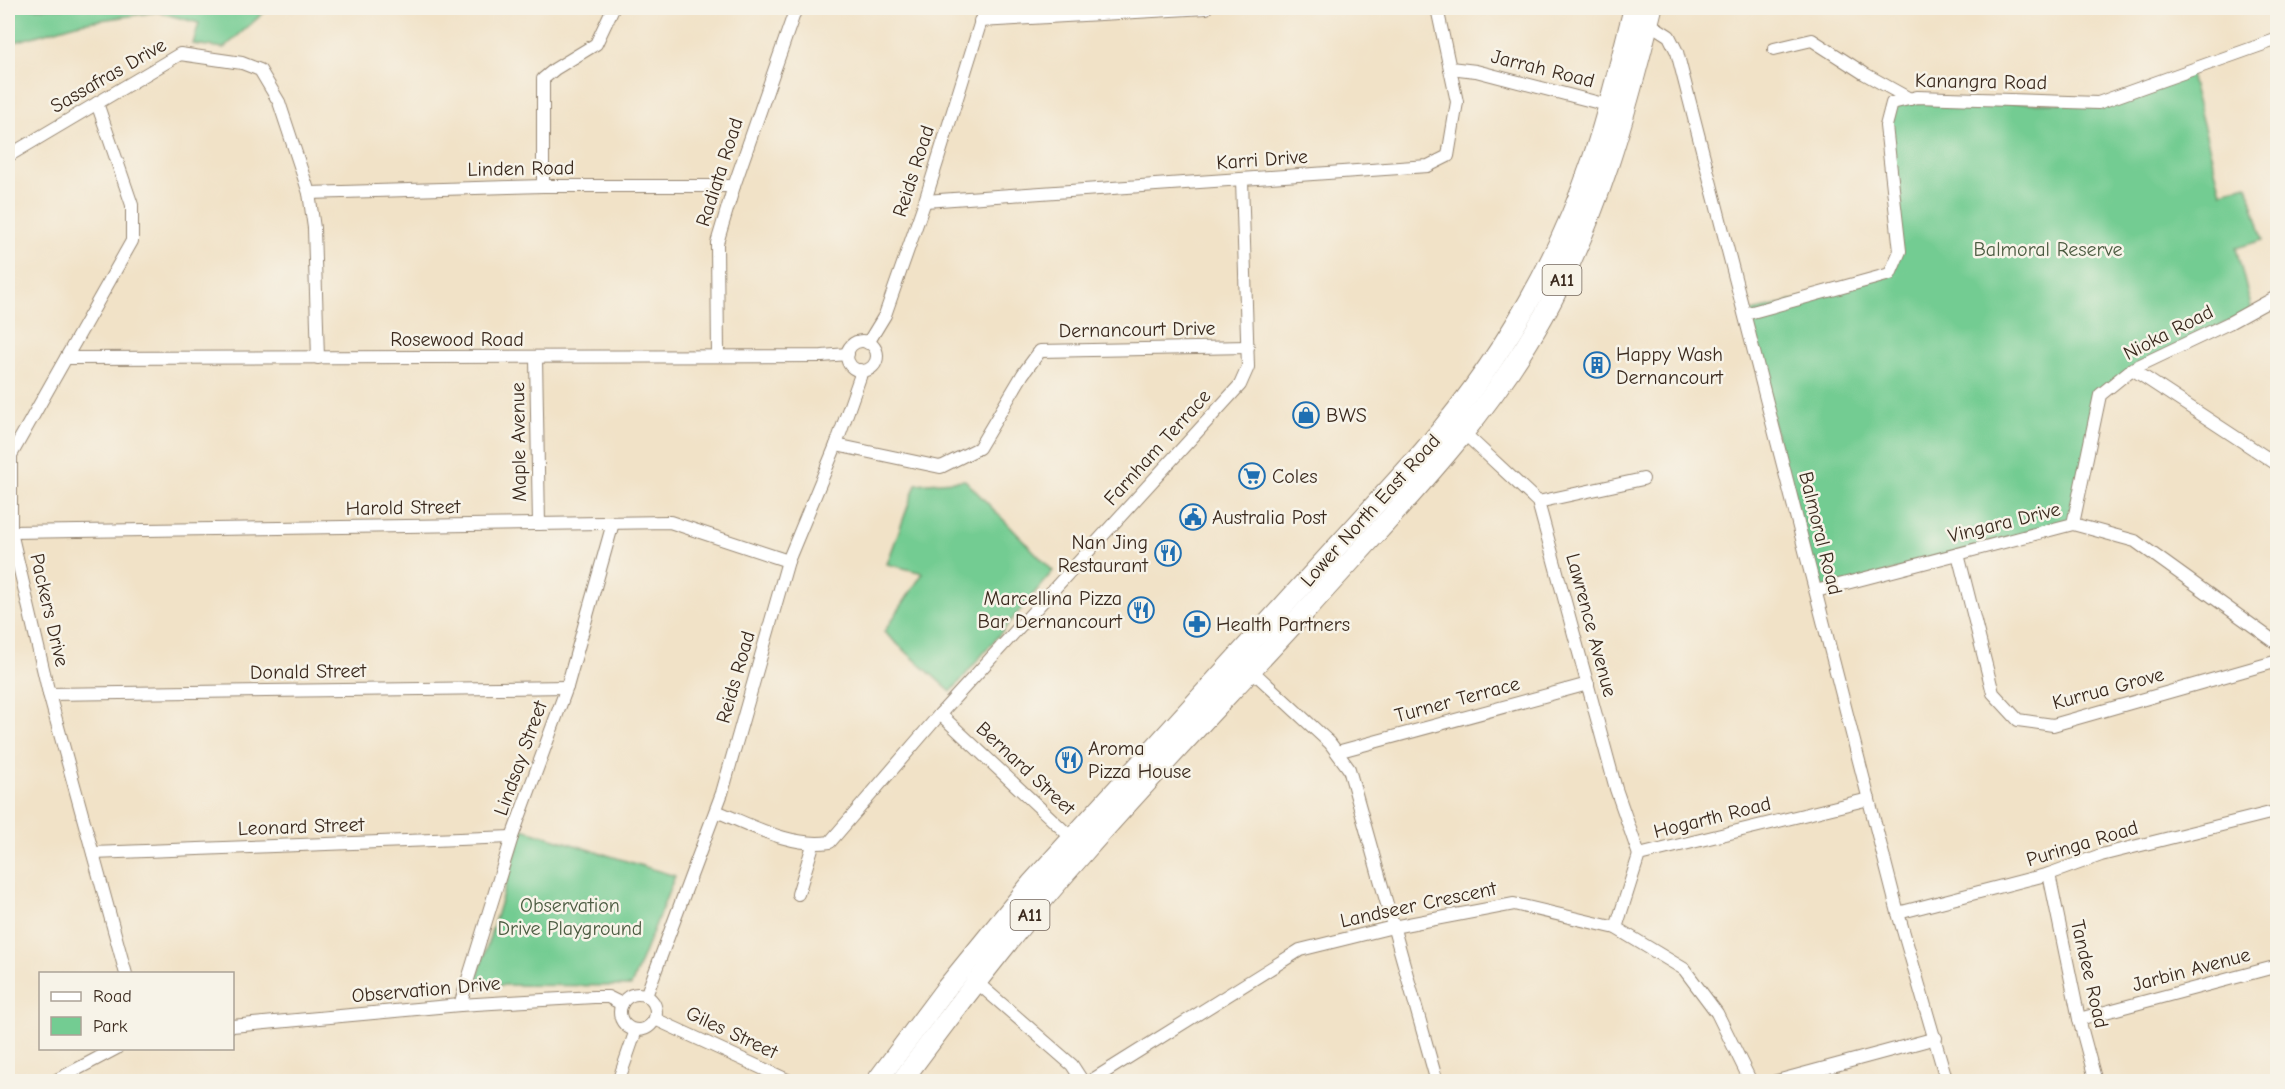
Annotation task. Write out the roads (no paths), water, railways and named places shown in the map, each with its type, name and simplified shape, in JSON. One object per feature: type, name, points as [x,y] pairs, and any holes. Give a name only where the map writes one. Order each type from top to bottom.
[{"type":"main road","name":"Lower North East Road","points":[[876,1082],[962,969],[1031,884],[1079,844],[1252,670],[1433,470],[1464,433],[1522,353],[1563,279],[1601,190],[1617,107],[1641,13]]},
{"type":"main road","name":"Lower North East Road","points":[[901,1082],[1079,844],[1237,656],[1429,445],[1489,367],[1522,314],[1563,234],[1617,107]]},
{"type":"street","points":[[543,186],[543,79],[596,44],[613,8]]},
{"type":"street","name":"Radiata Road","points":[[718,356],[717,243],[734,186],[796,8]]},
{"type":"street","name":"Reids Road","points":[[868,343],[885,315],[926,201],[985,8]]},
{"type":"street","points":[[981,21],[1206,8]]},
{"type":"street","name":"Karri Drive","points":[[926,201],[1428,166],[1448,156],[1457,102],[1437,8]]},
{"type":"street","name":"Balmoral Road","points":[[1641,13],[1668,36],[1677,52],[1898,913],[1947,1082]]},
{"type":"street","name":"Kanangra Road","points":[[1745,314],[1890,274],[1900,250],[1886,126],[1892,103],[1917,97],[2098,103],[2277,39]]},
{"type":"street","points":[[1774,49],[1812,40],[1910,99]]},
{"type":"street","name":"Sassafras Drive","points":[[8,156],[180,54],[242,63],[260,70],[279,102],[309,193],[314,228],[318,358]]},
{"type":"street","name":"Jarrah Road","points":[[1450,68],[1476,71],[1617,107]]},
{"type":"street","name":"Packers Drive","points":[[97,103],[132,205],[132,241],[11,455],[11,532],[49,694],[125,972]]},
{"type":"street","name":"Farnham Terrace","points":[[813,845],[830,842],[940,714],[1240,385],[1248,367],[1242,180]]},
{"type":"street","name":"Linden Road","points":[[309,193],[543,186],[734,186]]},
{"type":"street","name":"Nioka Road","points":[[2073,524],[2100,396],[2132,369],[2229,323],[2277,296]]},
{"type":"street","points":[[856,343],[868,343],[876,350],[876,362],[870,368],[860,370],[852,366],[848,354],[856,343]]},
{"type":"street","name":"Dernancourt Drive","points":[[836,445],[939,467],[979,448],[1040,351],[1248,347]]},
{"type":"street","name":"Rosewood Road","points":[[66,358],[536,358],[848,354]]},
{"type":"street","name":"Maple Avenue","points":[[536,358],[539,524]]},
{"type":"street","points":[[2132,369],[2277,465]]},
{"type":"street","name":"Reids Road","points":[[646,996],[716,811],[788,561],[836,445],[860,377],[860,370]]},
{"type":"street","points":[[1464,433],[1539,502],[1643,479]]},
{"type":"street","name":"Lawrence Avenue","points":[[1539,502],[1616,789],[1639,855]]},
{"type":"street","name":"Harold Street","points":[[11,532],[670,522],[788,561]]},
{"type":"street","name":"Lindsay Street","points":[[460,1005],[512,837],[567,687],[613,523]]},
{"type":"street","name":"Vingara Drive","points":[[1816,591],[2073,524],[2135,541],[2277,644]]},
{"type":"street","name":"Kurrua Grove","points":[[1958,554],[1993,693],[2018,720],[2053,725],[2277,661]]},
{"type":"street","points":[[1237,656],[1337,752],[1349,769],[1437,1082]]},
{"type":"street","name":"Turner Terrace","points":[[1337,752],[1588,684]]},
{"type":"street","name":"Donald Street","points":[[49,694],[567,687]]},
{"type":"street","name":"Bernard Street","points":[[940,714],[1079,844]]},
{"type":"street","name":"Hogarth Road","points":[[1616,928],[1639,855],[1869,799]]},
{"type":"street","points":[[716,811],[790,840],[813,845],[798,894]]},
{"type":"street","name":"Puringa Road","points":[[1898,913],[2049,874],[2102,855],[2277,811]]},
{"type":"street","name":"Leonard Street","points":[[93,853],[512,837]]},
{"type":"street","name":"Tandee Road","points":[[2049,874],[2079,1019],[2096,1082]]},
{"type":"street","name":"Landseer Crescent","points":[[1089,1082],[1300,950],[1393,927],[1514,904],[1616,928],[1684,969],[1717,1013],[1751,1082]]},
{"type":"street","name":"Jarbin Avenue","points":[[2079,1019],[2277,966]]},
{"type":"street","points":[[962,969],[1072,1065],[1083,1082]]},
{"type":"street","points":[[633,995],[646,996],[656,1006],[655,1019],[650,1026],[636,1030],[625,1024],[622,1019],[620,1013],[622,1004],[633,995]]},
{"type":"street","name":"Observation Drive","points":[[234,1026],[460,1005],[594,997],[609,997],[622,1004]]},
{"type":"street","name":"Giles Street","points":[[655,1019],[792,1082]]},
{"type":"street","points":[[618,1082],[636,1030]]},
{"type":"street","points":[[1773,1082],[1936,1038]]},
{"type":"street","points":[[53,1082],[113,1050]]},
{"type":"place","name":"Happy Wash Dernancourt","points":[[1597,365]]},
{"type":"place","name":"BWS","points":[[1306,415]]},
{"type":"place","name":"Coles","points":[[1252,476]]},
{"type":"place","name":"Australia Post","points":[[1193,517]]},
{"type":"place","name":"Nan Jing Restaurant","points":[[1168,553]]},
{"type":"place","name":"Marcellina Pizza Bar Dernancourt","points":[[1141,610]]},
{"type":"place","name":"Health Partners","points":[[1197,624]]},
{"type":"place","name":"Aroma Pizza House","points":[[1069,760]]},
{"type":"park label","name":"Balmoral Reserve","points":[[2048,249]]},
{"type":"park label","name":"Observation Drive Playground","points":[[570,916]]}]
